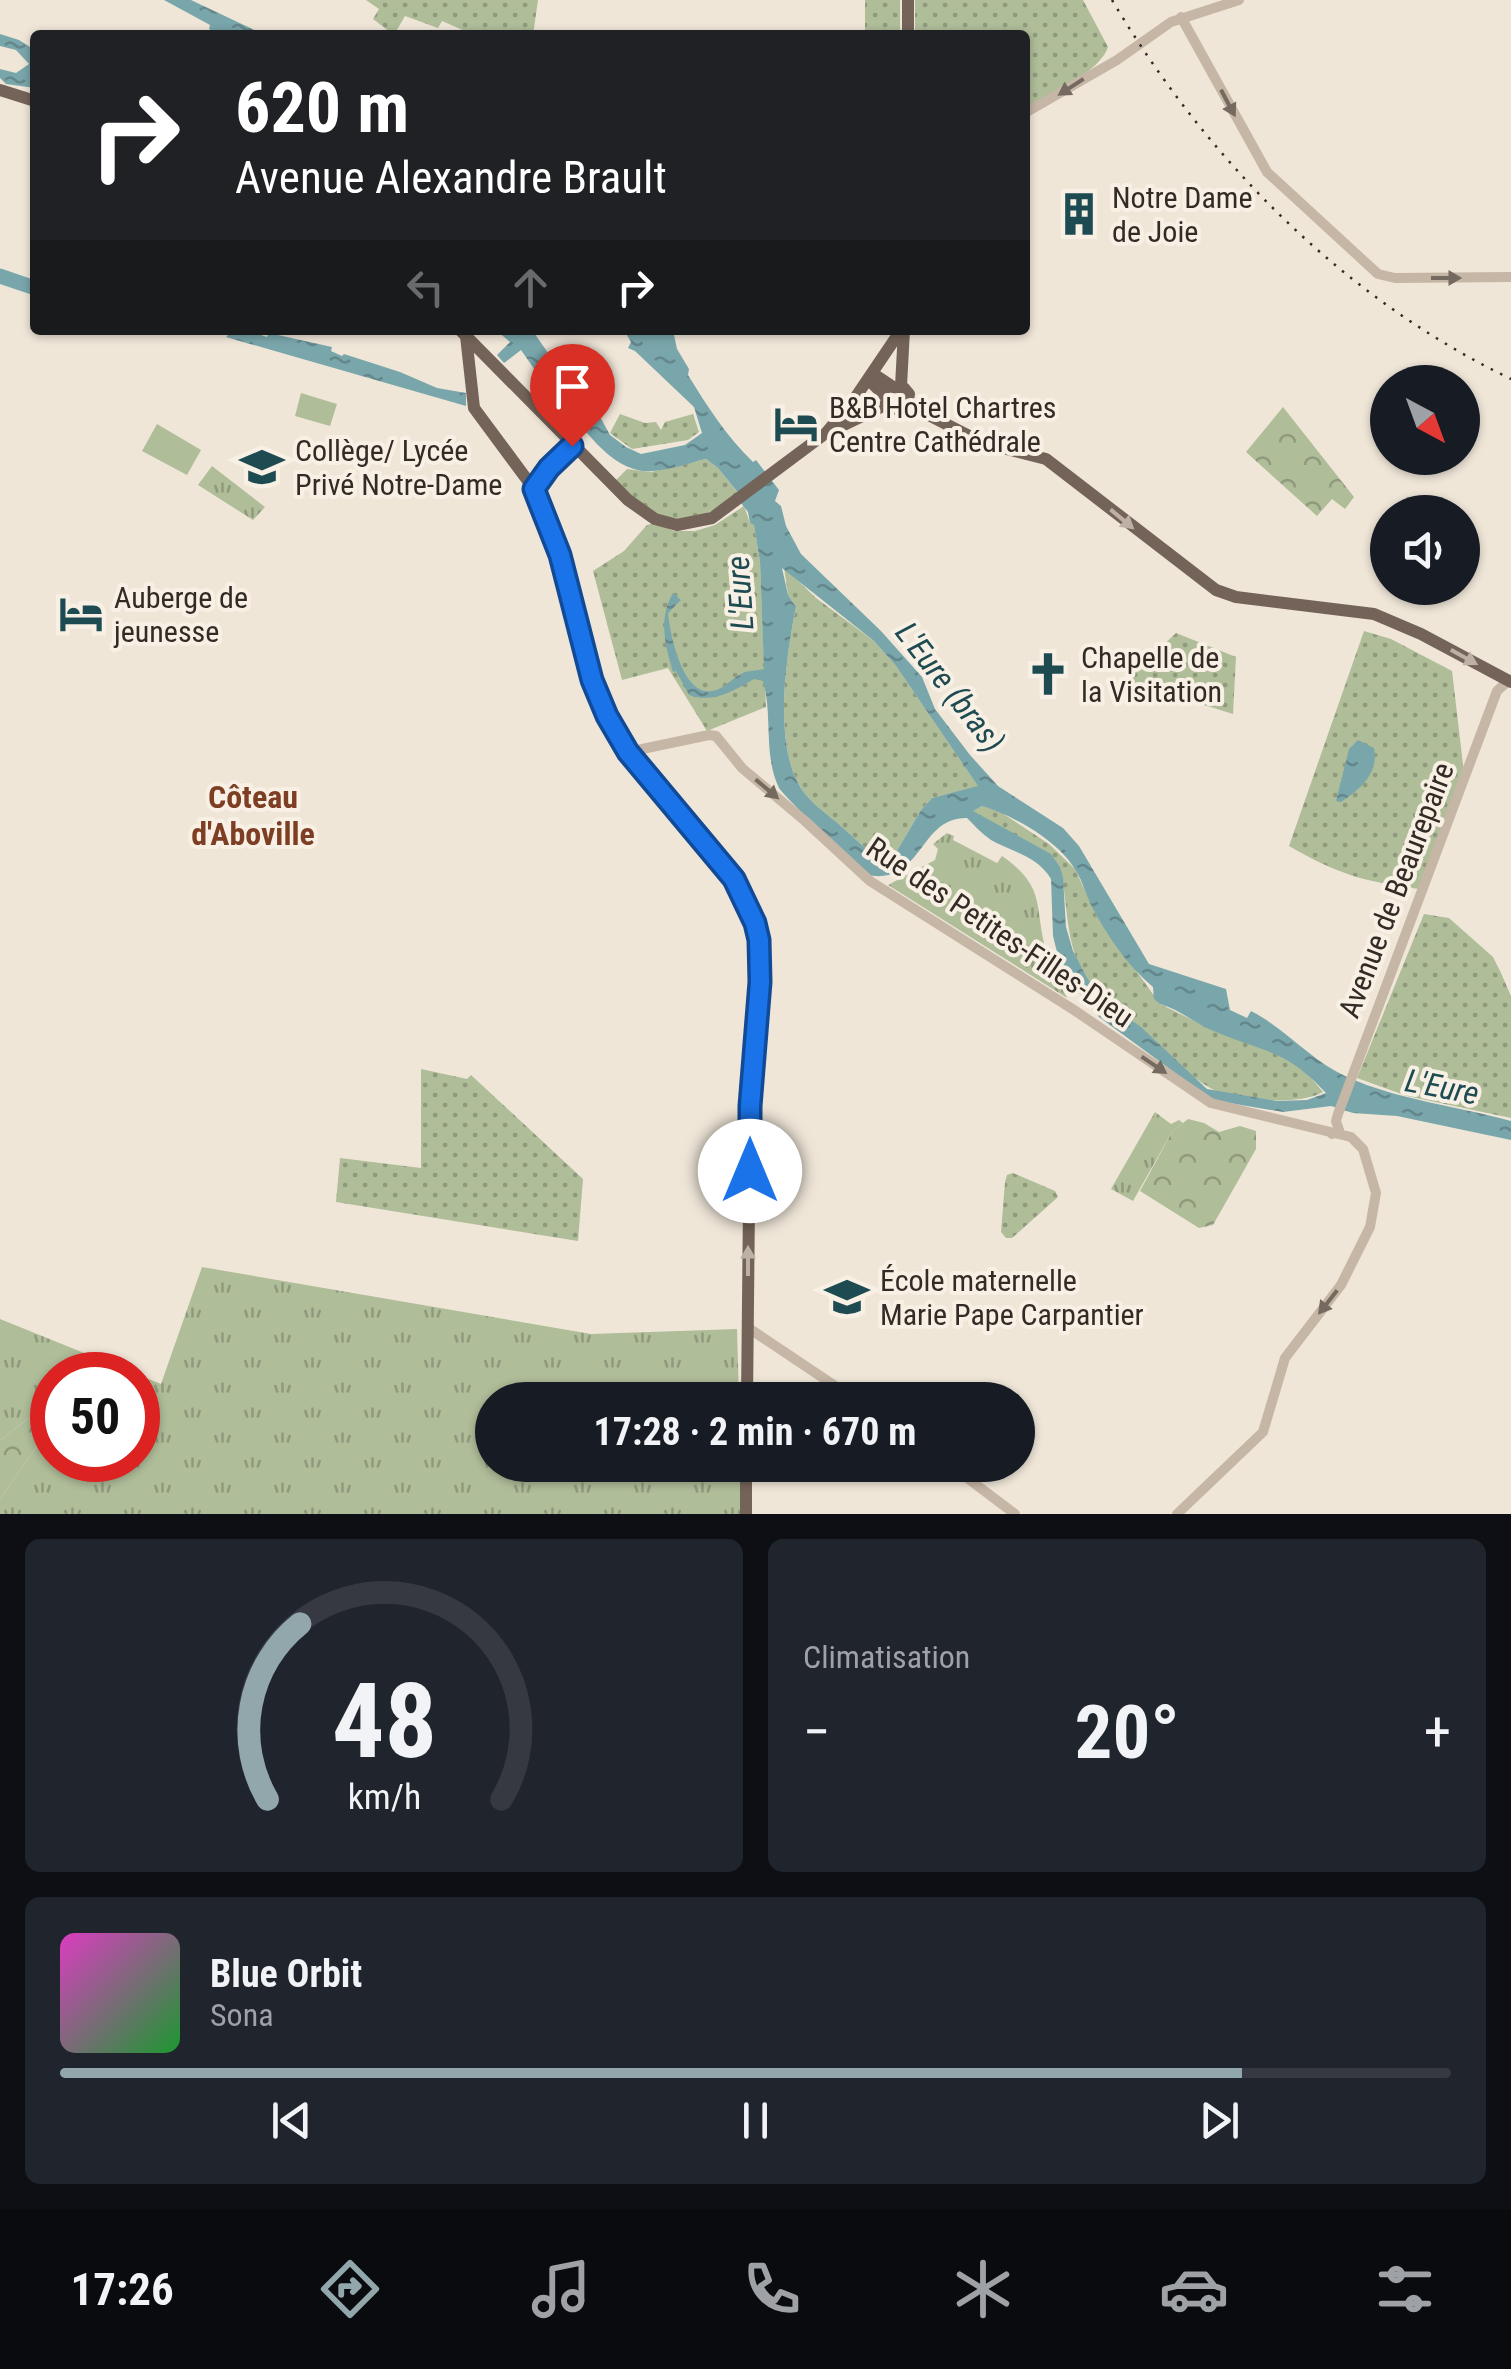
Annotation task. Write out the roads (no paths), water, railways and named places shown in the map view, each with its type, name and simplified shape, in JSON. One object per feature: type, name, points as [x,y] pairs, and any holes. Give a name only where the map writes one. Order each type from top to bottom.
[{"type":"main road","points":[[908,0],[908,30]]},
{"type":"main road","points":[[0,90],[30,100]]},
{"type":"main road","points":[[463,335],[472,401],[534,489],[560,555],[596,691],[628,752],[734,879],[751,911],[759,940],[760,982],[750,1106],[746,1382]]},
{"type":"main road","points":[[465,335],[628,500],[661,521],[677,525],[702,522],[826,433],[892,394],[909,394],[907,404],[899,410],[892,394],[870,376]]},
{"type":"main road","points":[[826,433],[899,335]]},
{"type":"main road","points":[[892,394],[901,335]]},
{"type":"main road","points":[[907,404],[983,443],[1046,459],[1216,590],[1236,597],[1374,614],[1509,681]]},
{"type":"main road","points":[[534,489],[572,446]]},
{"type":"main road","points":[[746,1482],[746,1514]]},
{"type":"street","points":[[1030,110],[1181,18],[1238,0]]},
{"type":"street","points":[[1181,18],[1267,172],[1382,276],[1511,276]]},
{"type":"street","name":"Avenue de Beaurepaire","points":[[1332,1134],[1338,1130],[1337,1118],[1352,1076],[1497,691],[1509,681]]},
{"type":"street","name":"Rue des Petites-Filles-Dieu","points":[[628,752],[709,735],[724,743],[742,768],[870,882],[1074,1010],[1211,1103],[1332,1134]]},
{"type":"street","points":[[1177,1514],[1263,1432],[1285,1358],[1341,1285],[1373,1216],[1376,1193],[1364,1149],[1351,1137],[1332,1134]]},
{"type":"street","points":[[747,1328],[829,1382]]},
{"type":"street","points":[[973,1482],[1015,1514]]},
{"type":"water","points":[[164,0],[191,0],[254,30],[211,30],[210,25]]},
{"type":"water","points":[[0,34],[30,47],[30,87],[6,84],[0,78],[0,69],[16,73],[29,64],[16,50],[0,46]]},
{"type":"water","points":[[278,335],[332,347],[331,351],[342,356],[400,372],[437,388],[466,393],[466,406],[226,337]]},
{"type":"water","points":[[502,335],[536,335],[572,387],[598,413],[610,435],[641,454],[685,445],[702,433],[694,407],[628,348],[631,342],[627,335],[674,335],[688,375],[710,410],[779,490],[775,501],[781,506],[786,526],[801,554],[881,631],[922,677],[935,709],[998,786],[1063,828],[1079,846],[1149,964],[1226,989],[1230,1010],[1247,1018],[1251,1011],[1347,1077],[1407,1097],[1511,1121],[1511,1140],[1331,1106],[1283,1112],[1212,1100],[1099,1017],[1080,994],[1073,992],[1053,936],[1051,879],[1039,865],[991,840],[967,818],[955,819],[936,830],[897,872],[867,874],[779,788],[771,762],[763,681],[754,679],[737,689],[705,698],[689,695],[676,671],[673,672],[664,622],[673,593],[681,600],[668,613],[672,634],[680,662],[693,684],[713,691],[743,673],[764,669],[760,562],[754,525],[741,503],[744,500],[706,459],[653,471],[624,465],[599,446],[556,399],[530,386],[544,383],[521,350],[504,363],[497,355],[510,342]],"holes":[[[782,568],[874,641],[896,666],[978,786],[932,798],[892,859],[877,855],[858,842],[806,795],[795,777],[788,755],[784,704],[796,607],[788,595]],[[982,806],[1035,831],[1069,860],[1111,940],[1153,987],[1154,999],[1209,1029],[1287,1060],[1326,1093],[1307,1100],[1277,1101],[1207,1089],[1141,1027],[1104,1000],[1073,951],[1066,927],[1063,877],[1051,854],[973,811]]]},
{"type":"water","points":[[1358,740],[1374,748],[1374,765],[1362,786],[1341,802],[1336,801],[1349,749]]},
{"type":"waterway","points":[[0,276],[30,286]]},
{"type":"railway","points":[[1112,0],[1191,115],[1284,219],[1391,308],[1511,379]]},
{"type":"place","name":"Notre Dame de Joie","points":[[1079,214]]},
{"type":"place","name":"B&B Hotel Chartres Centre Cathédrale","points":[[796,424]]},
{"type":"place","name":"Collège/ Lycée Privé Notre-Dame","points":[[262,467]]},
{"type":"place","name":"Auberge de jeunesse","points":[[81,614]]},
{"type":"place","name":"Chapelle de la Visitation","points":[[1048,674]]},
{"type":"place","name":"École maternelle Marie Pape Carpantier","points":[[847,1297]]},
{"type":"district","name":"Côteau d'Aboville","points":[[253,816]]},
{"type":"water label","name":"L'Eure","points":[[740,593]]},
{"type":"water label","name":"L'Eure (bras)","points":[[950,687]]},
{"type":"water label","name":"L'Eure","points":[[1442,1087]]}]
